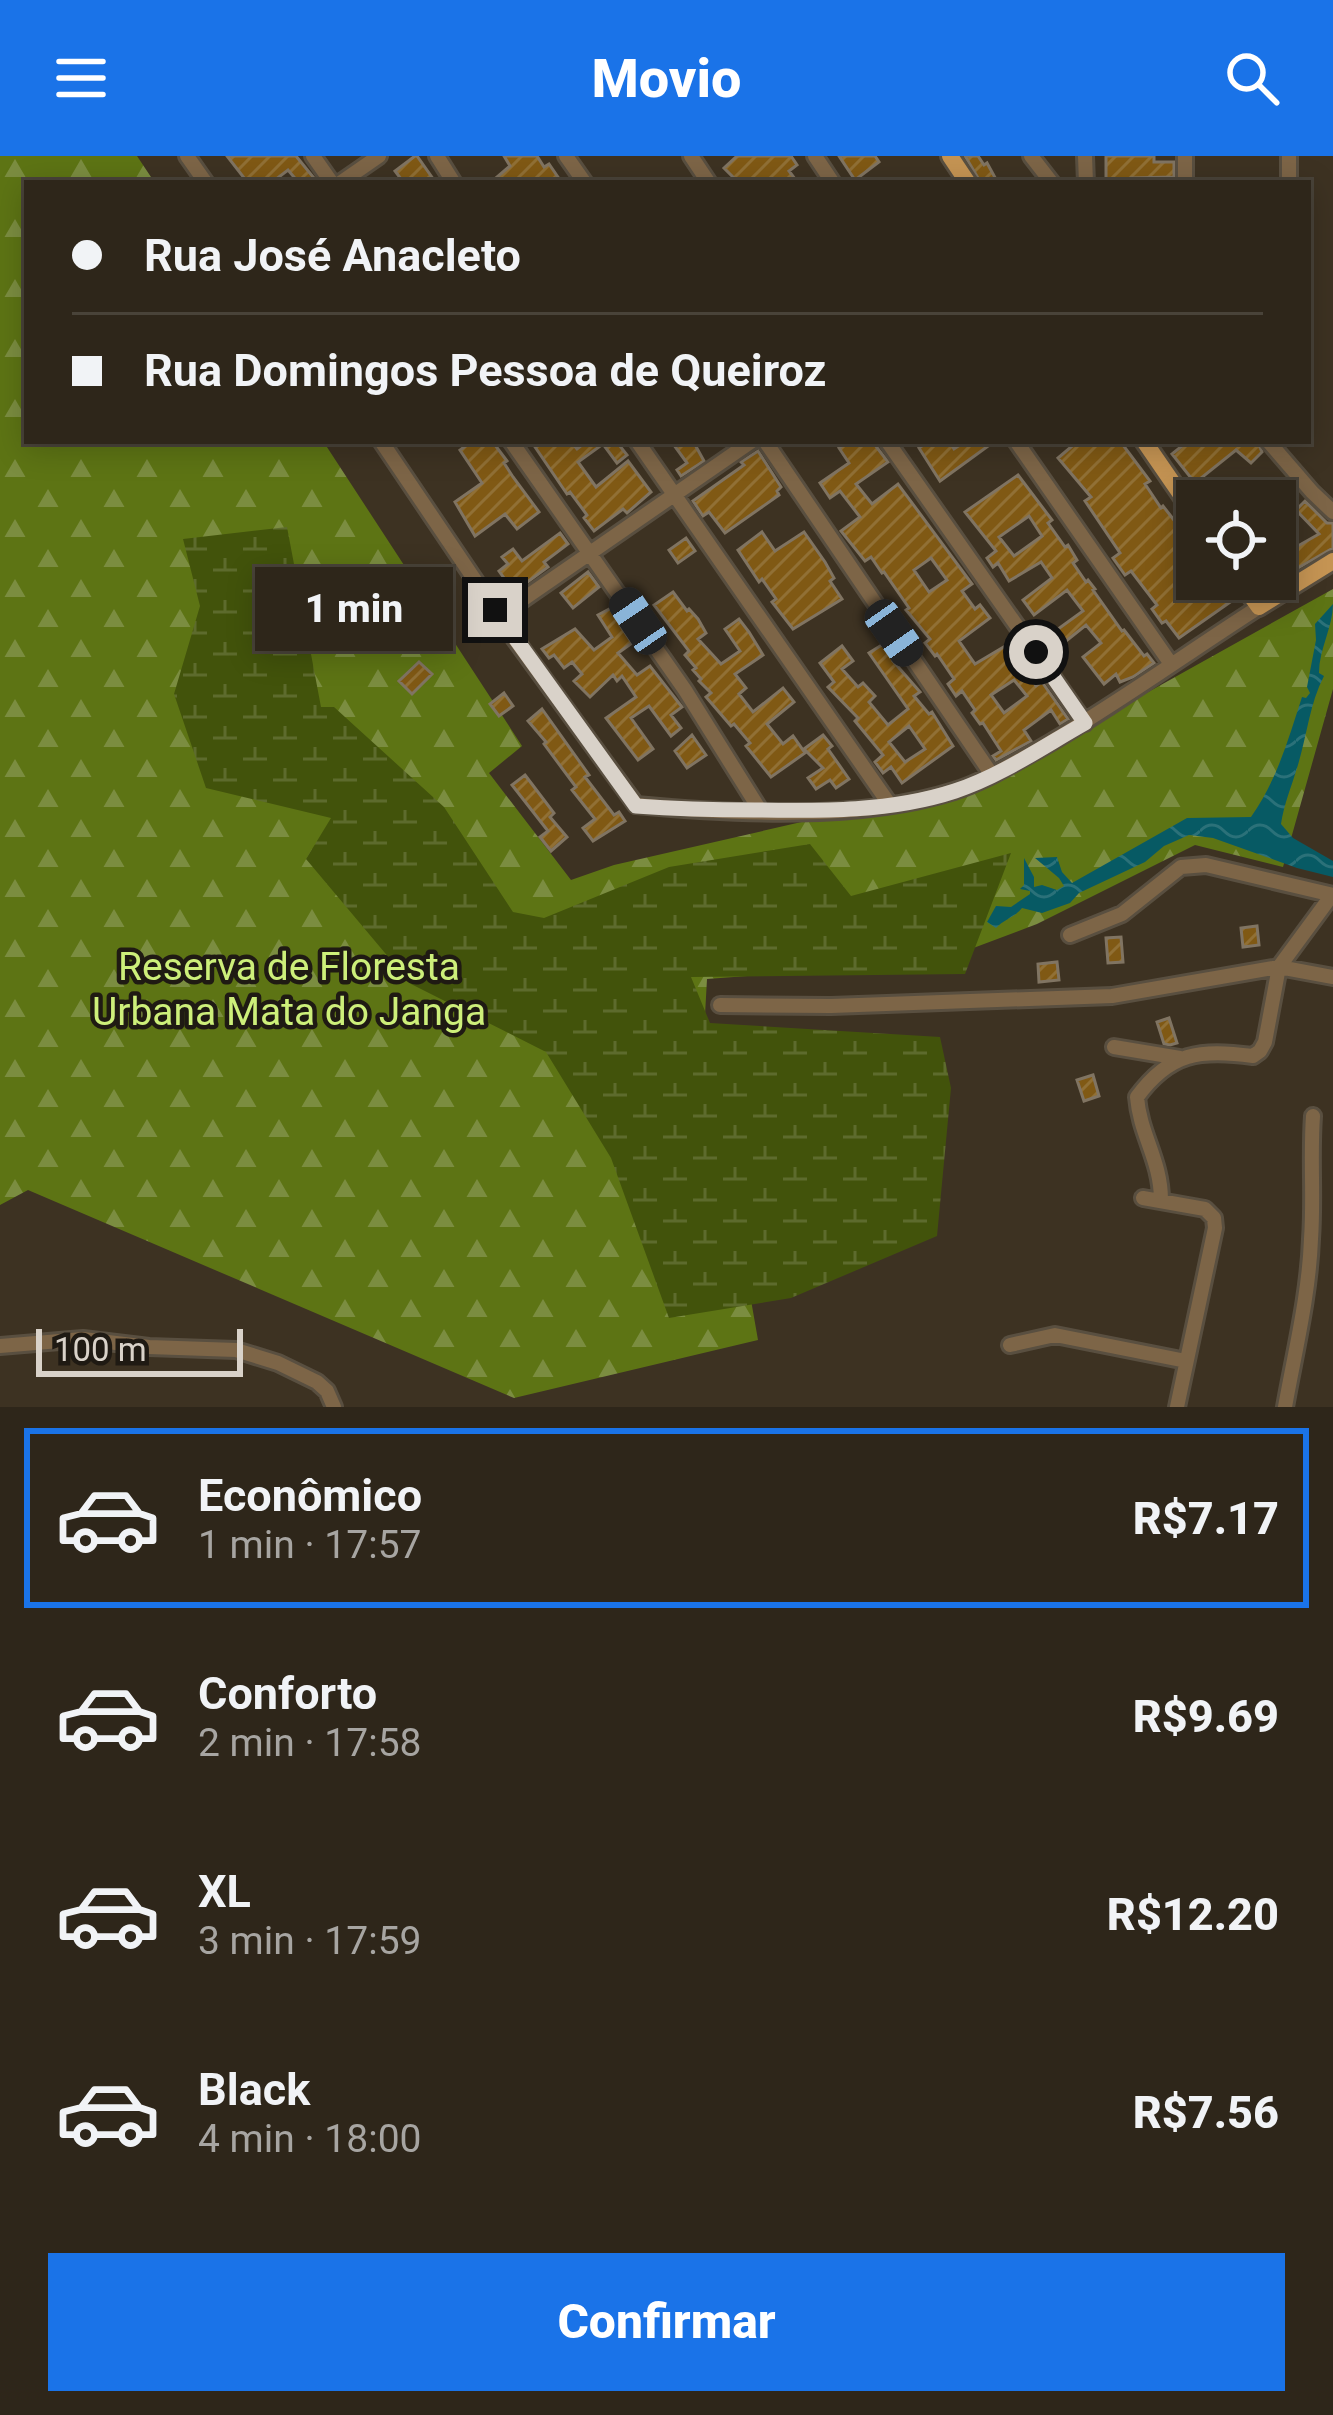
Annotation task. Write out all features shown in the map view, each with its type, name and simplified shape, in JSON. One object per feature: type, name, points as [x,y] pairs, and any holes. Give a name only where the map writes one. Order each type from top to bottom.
[{"type":"main road","points":[[1146,444],[1176,487]]},
{"type":"main road","points":[[1253,600],[1258,607],[1333,561]]},
{"type":"street","points":[[313,156],[333,180]]},
{"type":"street","points":[[341,180],[379,156]]},
{"type":"street","points":[[1031,156],[1050,180]]},
{"type":"street","points":[[383,444],[636,806],[829,812],[958,790],[1085,723],[1258,607]]},
{"type":"street","points":[[513,444],[686,690],[760,810]]},
{"type":"street","points":[[639,444],[890,805]]},
{"type":"street","points":[[499,616],[748,444]]},
{"type":"street","points":[[767,444],[992,775]]},
{"type":"street","points":[[889,444],[1085,723]]},
{"type":"street","points":[[1018,444],[1171,664]]},
{"type":"street","points":[[1271,444],[1333,512]]},
{"type":"street","points":[[1285,444],[1285,461]]},
{"type":"street","points":[[1070,935],[1122,914],[1180,868],[1206,865],[1333,895],[1279,967],[1260,1052],[1180,1058],[1150,1080],[1137,1097],[1158,1163],[1161,1200]]},
{"type":"street","points":[[720,1005],[1112,996],[1279,967],[1333,977]]},
{"type":"street","points":[[1114,1047],[1180,1058]]},
{"type":"street","points":[[1285,1407],[1310,1258],[1313,1116]]},
{"type":"street","points":[[1143,1198],[1205,1209],[1214,1218],[1177,1407]]},
{"type":"street","points":[[1010,1345],[1042,1336],[1066,1336],[1186,1361]]},
{"type":"street","points":[[0,1346],[83,1339],[236,1350],[278,1363],[327,1390],[334,1407]]},
{"type":"green space","name":"Reserva de Floresta Urbana Mata do Janga","points":[[0,156],[137,156],[153,180],[24,180],[24,444],[325,444],[522,746],[489,773],[571,880],[614,865],[994,778],[1333,589],[1333,689],[1283,867],[1195,845],[1037,924],[936,962],[707,979],[704,1033],[758,1340],[514,1398],[28,1190],[0,1205]]},
{"type":"green space","points":[[287,527],[321,707],[334,707],[444,807],[513,912],[544,918],[669,867],[810,844],[851,896],[1011,853],[965,974],[691,977],[710,1023],[940,1037],[951,1088],[937,1236],[791,1298],[669,1318],[611,1158],[546,1052],[411,984],[306,859],[331,818],[206,788],[174,694],[200,606],[183,539]]},
{"type":"water","points":[[1333,604],[1320,664],[1319,673],[1324,676],[1281,824],[1293,838],[1333,861],[1333,877],[1213,838],[1189,835],[1079,893],[1070,903],[1042,913],[1022,908],[996,928],[987,922],[996,906],[1011,907],[1030,894],[1020,889],[1024,858],[1034,887],[1057,890],[1064,886],[1059,878],[1035,858],[1057,857],[1072,883],[1187,818],[1251,817],[1275,774],[1302,697],[1310,693],[1315,624]]},
{"type":"building","points":[[227,156],[296,156],[316,180],[296,180],[288,170],[275,180],[246,180]]},
{"type":"building","points":[[417,156],[434,180],[402,180],[395,171]]},
{"type":"building","points":[[504,156],[537,156],[560,180],[494,180],[510,166]]},
{"type":"building","points":[[737,156],[791,156],[797,165],[789,171],[796,180],[736,180],[724,168]]},
{"type":"building","points":[[839,156],[875,156],[879,162],[855,180]]},
{"type":"building","points":[[965,156],[978,156],[996,180],[979,180]]},
{"type":"building","points":[[1106,156],[1154,156],[1154,162],[1174,162],[1174,177],[1106,180]]},
{"type":"building","points":[[468,444],[494,444],[539,512],[517,529],[505,514],[475,536],[455,502],[482,483],[460,450]]},
{"type":"building","points":[[533,444],[573,444],[577,449],[583,444],[603,444],[578,462],[596,487],[628,461],[651,492],[627,513],[623,509],[594,531],[584,518],[587,515]]},
{"type":"building","points":[[603,444],[618,444],[627,455],[617,463]]},
{"type":"building","points":[[673,444],[695,444],[704,461],[681,476],[677,470],[687,463]]},
{"type":"building","points":[[874,444],[888,462],[856,484],[872,504],[898,484],[972,584],[962,591],[975,609],[980,605],[990,618],[959,641],[975,664],[1012,642],[1036,686],[1042,682],[1068,719],[1060,724],[1051,710],[1024,730],[1031,741],[996,760],[993,756],[1001,751],[972,713],[975,710],[962,691],[956,696],[948,684],[954,679],[925,643],[930,639],[884,572],[871,557],[865,561],[841,531],[860,517],[840,491],[830,498],[820,483],[849,463],[839,448]],"holes":[[[931,558],[947,580],[929,592],[914,570]],[[1014,680],[1027,696],[1004,713],[991,695]]]},
{"type":"building","points":[[925,444],[951,444],[954,449],[962,444],[991,444],[940,481],[919,448]]},
{"type":"building","points":[[1074,444],[1122,444],[1150,481],[1145,484],[1161,508],[1176,523],[1176,600],[1233,600],[1179,638],[1166,621],[1162,623],[1152,609],[1157,605],[1131,571],[1125,575],[1113,558],[1120,553],[1085,501],[1091,497],[1058,458]]},
{"type":"building","points":[[1180,444],[1258,444],[1262,452],[1251,463],[1236,450],[1199,480],[1193,480],[1172,454]]},
{"type":"building","points":[[758,451],[781,487],[779,495],[725,533],[693,501]]},
{"type":"building","points":[[1018,475],[1052,520],[1048,523],[1065,547],[1068,545],[1086,582],[1122,631],[1154,663],[1133,677],[1120,682],[1116,674],[1104,684],[1083,657],[1101,643],[1086,625],[1056,649],[1047,637],[1083,611],[1067,590],[1034,615],[1023,600],[1052,578],[1041,562],[1009,581],[998,563],[993,567],[987,558],[996,551],[965,512]],"holes":[[[1029,516],[1042,536],[1014,556],[999,537]]]},
{"type":"building","points":[[1305,501],[1327,523],[1333,523],[1333,548],[1298,568],[1296,547],[1319,534],[1296,510]]},
{"type":"building","points":[[762,532],[775,551],[804,532],[842,599],[793,629],[738,550]]},
{"type":"building","points":[[560,533],[568,544],[544,562],[548,567],[514,592],[499,571],[508,564],[502,557],[513,549],[522,561]]},
{"type":"building","points":[[686,538],[695,551],[678,563],[669,550]]},
{"type":"building","points":[[588,572],[599,587],[573,608],[561,593]]},
{"type":"building","points":[[673,592],[698,619],[706,633],[698,639],[721,664],[740,651],[725,629],[739,619],[749,632],[763,655],[735,674],[746,688],[739,694],[753,712],[783,688],[794,702],[767,724],[783,744],[793,736],[805,753],[771,777],[746,746],[750,743],[706,697],[711,693],[685,655],[689,651],[654,605]]},
{"type":"building","points":[[613,607],[632,643],[618,653],[637,675],[650,666],[682,707],[671,715],[681,728],[671,736],[649,706],[631,718],[653,749],[638,760],[606,718],[636,697],[622,676],[617,681],[613,675],[590,697],[574,681],[582,674],[572,662],[564,668],[542,649],[575,629],[594,650],[612,637],[598,615]]},
{"type":"building","points":[[885,643],[893,661],[920,692],[914,696],[932,712],[953,746],[902,783],[891,767],[883,773],[875,762],[883,755],[855,721],[858,718],[828,687],[834,682],[820,663],[842,646],[853,661],[842,669],[858,687],[863,683],[875,696],[869,702],[888,725],[908,709],[869,653]],"holes":[[[909,726],[925,749],[905,762],[889,742]]]},
{"type":"building","points":[[419,662],[432,674],[412,694],[399,681]]},
{"type":"building","points":[[504,693],[513,706],[499,716],[490,704]]},
{"type":"building","points":[[542,709],[589,775],[585,777],[614,815],[619,812],[625,821],[593,841],[583,828],[595,819],[528,721]]},
{"type":"building","points":[[692,735],[706,755],[687,768],[675,751]]},
{"type":"building","points":[[823,735],[849,779],[836,788],[830,780],[816,789],[808,778],[823,768],[804,749]]},
{"type":"building","points":[[525,775],[567,837],[551,851],[540,837],[548,831],[512,785]]},
{"type":"building","points":[[1257,926],[1259,945],[1243,947],[1241,928]]},
{"type":"building","points":[[1121,937],[1123,962],[1108,963],[1106,938]]},
{"type":"building","points":[[1057,962],[1059,980],[1039,982],[1038,964]]},
{"type":"building","points":[[1169,1018],[1177,1043],[1170,1045],[1164,1044],[1157,1022]]},
{"type":"building","points":[[1093,1075],[1099,1096],[1084,1101],[1077,1080]]},
{"type":"route","points":[[495,610],[636,806],[829,812],[924,800],[958,790],[1085,723],[1036,652]]}]
